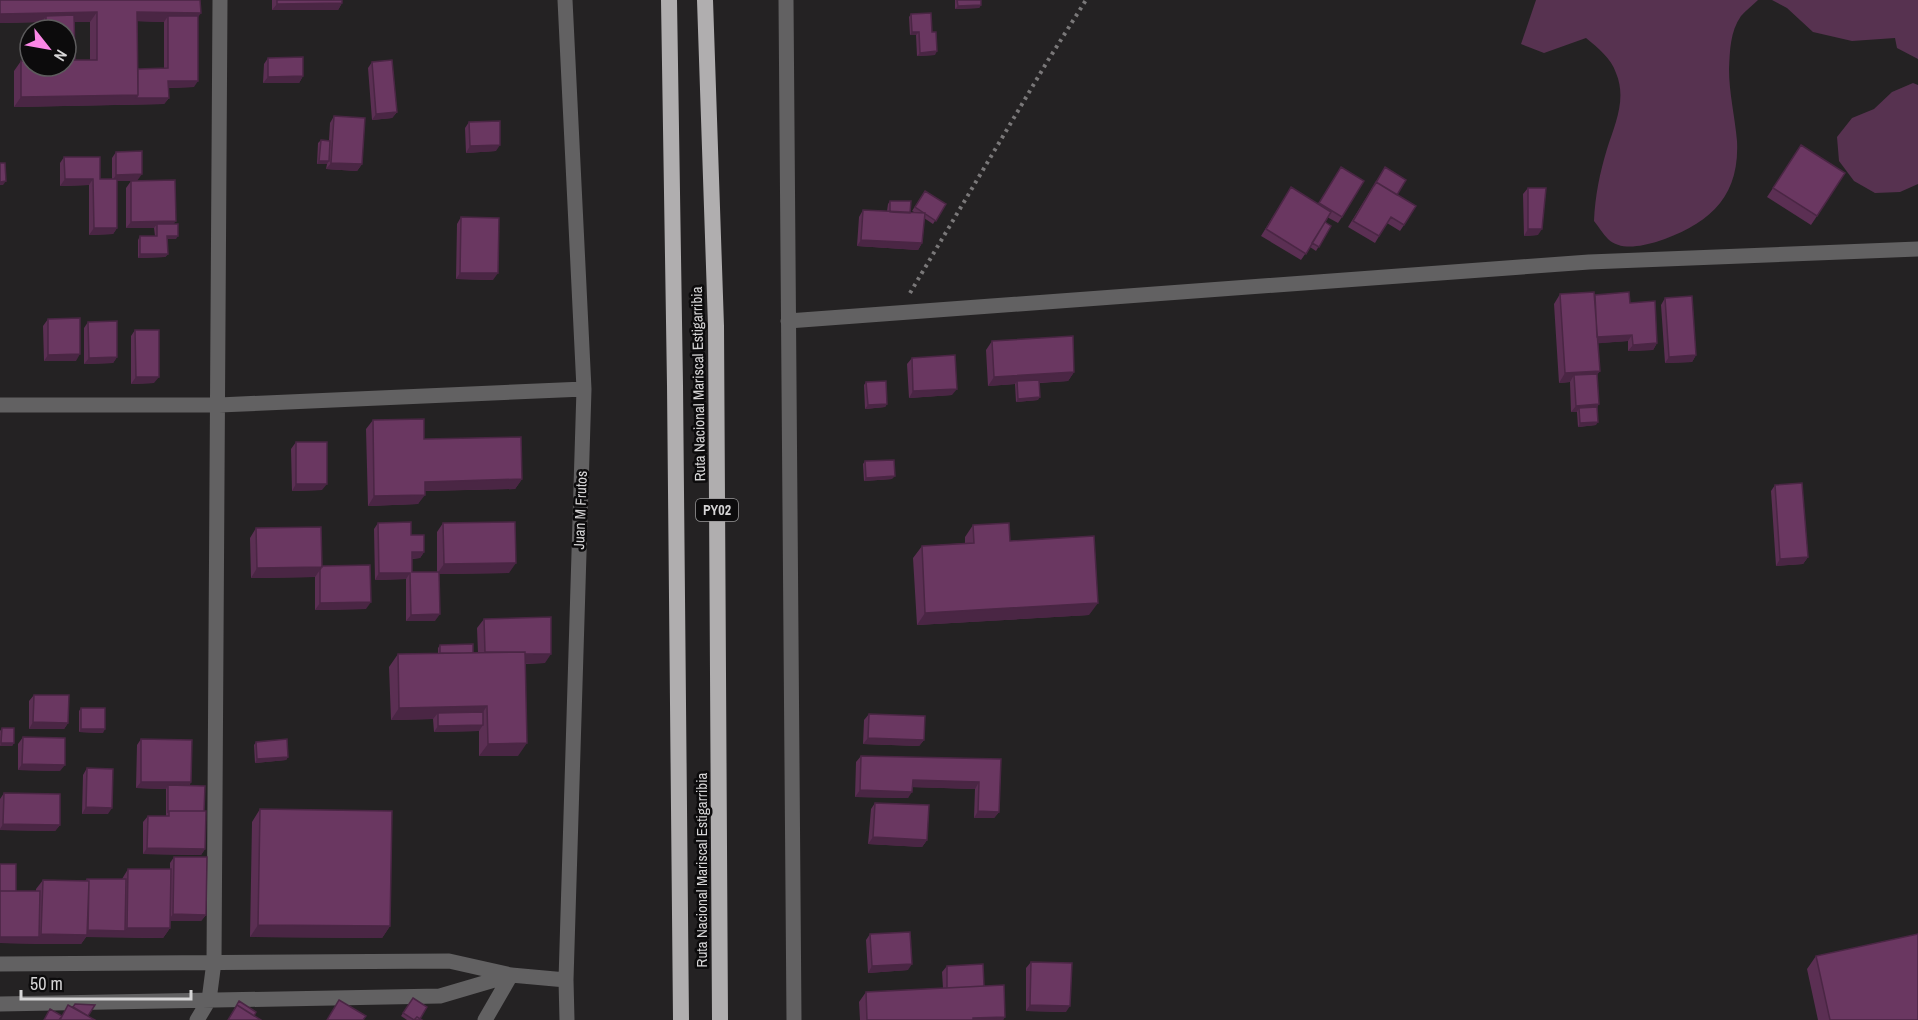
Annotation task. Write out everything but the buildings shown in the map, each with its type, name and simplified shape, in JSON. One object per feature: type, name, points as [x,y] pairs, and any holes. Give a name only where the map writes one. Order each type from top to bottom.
[{"type":"highway","name":"Ruta Nacional Mariscal Estigarribia","points":[[669,0],[681,1020]]},
{"type":"highway","name":"Ruta Nacional Mariscal Estigarribia","points":[[705,0],[716,326],[720,1020]]},
{"type":"street","points":[[197,1020],[209,1000],[214,963],[220,0]]},
{"type":"street","name":"Juan M Frutos","points":[[566,0],[584,389],[566,980],[567,1020]]},
{"type":"street","points":[[786,0],[794,1020]]},
{"type":"street","points":[[788,321],[1589,262],[1918,249]]},
{"type":"street","points":[[0,405],[219,405],[584,389]]},
{"type":"street","points":[[0,964],[449,961],[511,975],[566,980]]},
{"type":"street","points":[[0,1004],[440,996],[511,975]]},
{"type":"street","points":[[485,1020],[511,975]]},
{"type":"path","points":[[898,312],[1086,0]]},
{"type":"shaded area","points":[[1536,0],[1758,0],[1741,16],[1731,41],[1729,78],[1737,141],[1733,179],[1717,207],[1705,218],[1674,235],[1644,245],[1619,245],[1604,235],[1594,221],[1602,166],[1619,111],[1619,83],[1614,68],[1607,58],[1586,38],[1544,53],[1521,44]]},
{"type":"shaded area","points":[[1772,0],[1918,0],[1918,59],[1897,48],[1895,38],[1852,41],[1813,32],[1787,8]]},
{"type":"shaded area","points":[[1913,83],[1918,85],[1918,184],[1900,192],[1875,193],[1854,181],[1839,161],[1837,137],[1852,118],[1874,109],[1892,92]]}]
